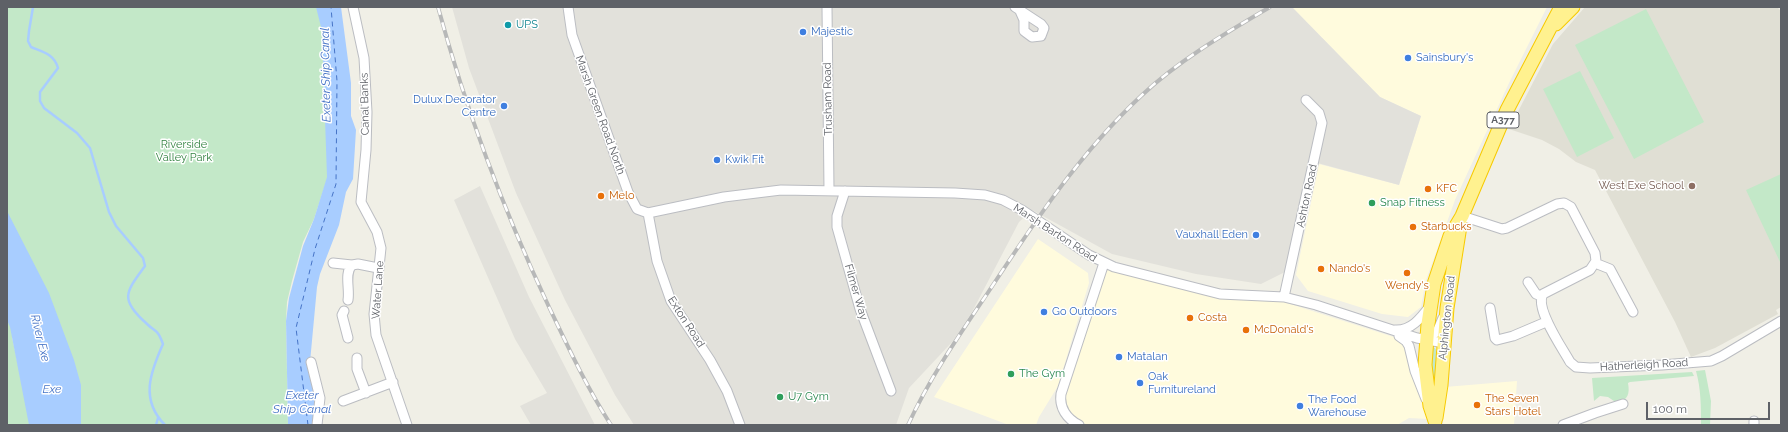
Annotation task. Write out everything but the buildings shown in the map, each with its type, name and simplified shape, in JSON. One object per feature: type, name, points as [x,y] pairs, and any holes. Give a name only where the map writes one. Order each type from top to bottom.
[{"type":"highway","name":"Alphington Road","points":[[1435,423],[1430,406],[1423,338],[1434,284],[1450,236],[1462,216],[1507,110],[1561,7]]},
{"type":"highway","name":"Alphington Road","points":[[1551,28],[1573,7]]},
{"type":"highway","name":"Alphington Road","points":[[1435,423],[1441,385],[1447,308],[1462,216]]},
{"type":"street","name":"Canal Banks","points":[[353,7],[364,58],[367,112],[366,150],[361,202]]},
{"type":"street","name":"Marsh Green Road North","points":[[568,7],[572,35],[586,78],[628,192],[637,209],[648,213]]},
{"type":"street","name":"Trusham Road","points":[[827,7],[829,190]]},
{"type":"street","name":"Ashton Road","points":[[1284,297],[1322,123],[1319,113],[1306,100]]},
{"type":"street","name":"Marsh Barton Road","points":[[648,213],[724,196],[781,190],[955,193],[996,197],[1022,210],[1104,263],[1220,294],[1284,297],[1316,305],[1385,329],[1444,343]]},
{"type":"street","name":"Filmer Way","points":[[845,191],[837,216],[837,227],[860,310],[891,391]]},
{"type":"street","name":"Water Lane","points":[[361,202],[377,232],[381,248],[374,314],[376,335],[394,382],[407,425]]},
{"type":"street","points":[[1462,216],[1502,229],[1557,204],[1566,204],[1571,207],[1595,253],[1595,263],[1590,270],[1541,296],[1536,294],[1528,282]]},
{"type":"street","name":"Exton Road","points":[[648,213],[657,261],[671,301],[699,341],[710,360],[727,392],[740,425]]},
{"type":"street","points":[[333,262],[352,265],[358,264],[378,268]]},
{"type":"street","points":[[1078,425],[1070,419],[1063,410],[1061,406],[1061,394],[1104,263]]},
{"type":"street","points":[[1595,263],[1610,269],[1633,312]]},
{"type":"street","points":[[348,300],[348,273],[352,265]]},
{"type":"street","name":"Hatherleigh Road","points":[[1541,296],[1546,322],[1570,362],[1579,368],[1662,365],[1710,361],[1722,356],[1781,321]]},
{"type":"street","name":"Marsh Barton Road","points":[[1385,329],[1400,330],[1410,327],[1417,322],[1430,306]]},
{"type":"street","points":[[1423,338],[1437,332],[1447,308]]},
{"type":"street","points":[[1490,308],[1495,338],[1497,340],[1513,336],[1546,322]]},
{"type":"street","points":[[344,311],[342,315],[348,338]]},
{"type":"street","name":"Marsh Barton Road","points":[[1385,329],[1406,340],[1423,393],[1430,406]]},
{"type":"street","points":[[357,358],[357,369],[366,393]]},
{"type":"street","points":[[311,362],[320,398],[317,425]]},
{"type":"street","points":[[343,401],[394,382]]},
{"type":"street","points":[[1563,425],[1623,404]]},
{"type":"shaded area","points":[[452,7],[1292,7],[1380,97],[1421,116],[1399,185],[1310,161],[1285,272],[1261,284],[1196,274],[1112,254],[1032,210],[1019,222],[972,312],[953,341],[909,388],[896,425],[634,425],[615,395],[565,300],[516,193],[469,68]]},
{"type":"shaded area","points":[[1292,7],[1547,7],[1509,83],[1455,200],[1426,280],[1421,307],[1408,317],[1382,314],[1308,291],[1296,275],[1319,164],[1399,185],[1421,116],[1380,97]]},
{"type":"shaded area","name":"West Exe School","points":[[1585,7],[1777,7],[1781,11],[1781,307],[1776,310],[1778,314],[1715,348],[1691,357],[1675,322],[1595,170],[1576,162],[1559,149],[1542,140],[1509,129],[1553,44]]},
{"type":"shaded area","points":[[480,186],[529,297],[595,425],[531,425],[520,406],[547,393],[515,339],[454,200]]},
{"type":"shaded area","points":[[1038,239],[1088,273],[1089,283],[1058,386],[1039,417],[1036,425],[1009,425],[934,397]]},
{"type":"shaded area","points":[[1105,266],[1249,300],[1284,302],[1403,340],[1408,350],[1428,419],[1409,418],[1397,425],[1089,425],[1074,420],[1063,401]]},
{"type":"shaded area","points":[[1517,381],[1514,425],[1443,425],[1445,387]]},
{"type":"green space","name":"Riverside Valley Park","points":[[7,7],[321,7],[328,72],[327,179],[314,219],[303,242],[287,302],[288,425],[81,425],[7,225]]},
{"type":"green space","points":[[1646,9],[1704,122],[1634,159],[1575,45]]},
{"type":"green space","points":[[1580,71],[1614,138],[1577,157],[1543,89]]},
{"type":"green space","points":[[1781,174],[1781,264],[1746,190]]},
{"type":"green space","points":[[7,307],[18,327],[12,337],[31,425],[7,425]]},
{"type":"green space","points":[[1431,347],[1435,348],[1438,353],[1433,394],[1431,376]]},
{"type":"green space","points":[[1705,370],[1711,401],[1710,425],[1701,425],[1700,391],[1696,371]]},
{"type":"green space","points":[[1692,372],[1694,376],[1630,382],[1628,383],[1629,390],[1626,398],[1617,403],[1608,397],[1600,396],[1594,401],[1592,378]]},
{"type":"water","name":"Exeter Ship Canal","points":[[316,7],[341,7],[351,83],[351,116],[356,130],[353,179],[346,192],[339,225],[320,274],[317,287],[310,362],[318,399],[316,425],[288,425],[286,321],[289,298],[303,246],[314,219],[327,177],[322,31]]},
{"type":"water","name":"Exe","points":[[7,211],[49,293],[74,360],[81,385],[81,425],[29,425],[10,327],[7,320]]},
{"type":"waterway","points":[[33,7],[28,41],[31,47],[44,52],[51,57],[58,68],[40,92],[40,101],[44,108],[77,133],[90,148],[109,212],[116,226],[143,258],[145,266],[133,282],[128,295],[132,308],[137,315],[158,333],[163,344],[151,376],[150,396],[152,406],[157,416],[165,425]]},
{"type":"waterway","points":[[156,425],[158,418]]},
{"type":"ferry route","points":[[308,425],[296,328],[315,249],[336,184],[337,81],[331,7]]},
{"type":"railway","points":[[438,7],[461,84],[501,197],[549,307],[586,382],[611,425]]},
{"type":"railway","points":[[908,425],[926,390],[967,323],[1041,214],[1078,164],[1119,118],[1156,83],[1203,48],[1270,7]]},
{"type":"place","name":"UPS","points":[[508,25]]},
{"type":"place","name":"Majestic","points":[[803,32]]},
{"type":"place","name":"Sainsbury's","points":[[1408,58]]},
{"type":"place","name":"Dulux Decorator Centre","points":[[504,106]]},
{"type":"place","name":"Kwik Fit","points":[[717,160]]},
{"type":"place","name":"West Exe School","points":[[1692,186]]},
{"type":"place","name":"KFC","points":[[1428,189]]},
{"type":"place","name":"Melo","points":[[601,196]]},
{"type":"place","name":"Snap Fitness","points":[[1372,203]]},
{"type":"place","name":"Starbucks","points":[[1413,227]]},
{"type":"place","name":"Vauxhall Eden","points":[[1256,235]]},
{"type":"place","name":"Nando's","points":[[1321,269]]},
{"type":"place","name":"Wendy's","points":[[1407,273]]},
{"type":"place","name":"Go Outdoors","points":[[1044,312]]},
{"type":"place","name":"Costa","points":[[1190,318]]},
{"type":"place","name":"McDonald's","points":[[1246,330]]},
{"type":"place","name":"Matalan","points":[[1119,357]]},
{"type":"place","name":"The Gym","points":[[1011,374]]},
{"type":"place","name":"Oak Furnitureland","points":[[1140,383]]},
{"type":"place","name":"U7 Gym","points":[[780,397]]},
{"type":"place","name":"The Seven Stars Hotel","points":[[1477,405]]},
{"type":"place","name":"The Food Warehouse","points":[[1300,406]]},
{"type":"water label","name":"River Exe","points":[[40,338]]}]
